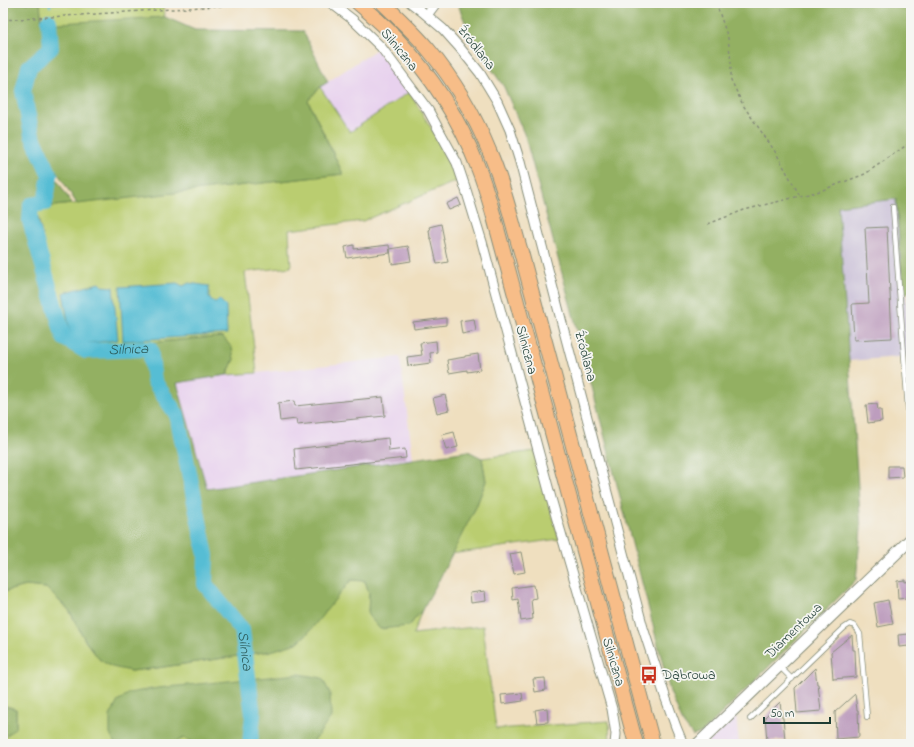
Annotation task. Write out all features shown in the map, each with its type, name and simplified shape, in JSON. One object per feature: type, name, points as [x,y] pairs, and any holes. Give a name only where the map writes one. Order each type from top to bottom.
[{"type":"main road","points":[[358,3],[396,38],[439,91],[460,126],[477,164],[494,217],[636,744]]},
{"type":"main road","points":[[383,3],[411,30],[443,68],[471,113],[491,154],[525,268],[653,744]]},
{"type":"street","name":"Silniczna","points":[[331,3],[352,19],[381,47],[428,110],[457,163],[482,242],[552,502],[612,709],[616,734],[615,744]]},
{"type":"street","name":"Źródlana","points":[[411,3],[443,29],[480,73],[497,101],[510,130],[520,162],[643,628],[666,699],[683,744]]},
{"type":"street","points":[[427,15],[436,3]]},
{"type":"street","name":"Diamentowa","points":[[698,744],[911,539]]},
{"type":"lane","points":[[893,207],[911,449]]},
{"type":"lane","points":[[750,719],[844,628],[850,624],[855,626],[860,634],[867,717]]},
{"type":"lane","points":[[779,666],[792,679]]},
{"type":"path","points":[[3,20],[264,3]]},
{"type":"path","points":[[716,3],[728,38],[731,62],[731,80],[743,105],[776,153],[800,196]]},
{"type":"path","points":[[708,224],[744,210],[820,191],[865,174],[910,142]]},
{"type":"shaded area","points":[[377,49],[409,92],[350,132],[320,87]]},
{"type":"shaded area","points":[[896,199],[903,295],[906,293],[910,356],[849,361],[838,206]]},
{"type":"shaded area","points":[[400,357],[413,459],[207,489],[177,383],[224,375],[257,373]]},
{"type":"shaded area","points":[[736,716],[739,744],[706,744]]},
{"type":"green space","points":[[3,3],[40,3],[42,24],[165,17],[195,30],[303,31],[328,82],[320,87],[308,101],[343,174],[77,204],[33,133],[25,92],[30,69],[53,50],[52,25],[46,26],[49,48],[27,66],[20,89],[30,136],[72,204],[36,208],[62,326],[71,342],[77,349],[223,337],[232,348],[234,359],[227,375],[177,383],[207,489],[468,451],[482,458],[486,481],[476,507],[438,582],[422,610],[409,626],[380,629],[368,615],[369,593],[365,581],[351,580],[308,633],[297,643],[271,651],[131,671],[112,667],[100,660],[86,642],[69,610],[46,588],[26,586],[3,592]]},
{"type":"green space","points":[[40,3],[162,3],[165,17],[46,26],[42,24]]},
{"type":"green space","points":[[461,3],[911,3],[911,291],[903,295],[896,199],[838,206],[861,529],[856,580],[703,732],[693,736],[683,723],[670,692],[581,344],[525,136],[504,87],[473,42],[459,7]]},
{"type":"green space","points":[[320,87],[350,132],[409,92],[454,165],[459,180],[363,221],[289,230],[291,267],[245,272],[257,373],[227,375],[234,359],[223,337],[77,349],[71,342],[62,326],[36,208],[343,174],[308,100]]},
{"type":"green space","points":[[535,451],[559,539],[451,554],[476,507],[486,481],[482,458]]},
{"type":"green space","points":[[351,580],[365,581],[369,593],[368,615],[409,626],[422,610],[413,634],[483,626],[496,729],[609,721],[610,744],[3,744],[3,739],[16,726],[16,709],[3,706],[3,592],[26,586],[46,588],[69,610],[86,642],[100,660],[131,671],[271,651],[341,592]]},
{"type":"green space","points":[[299,674],[322,678],[330,693],[331,717],[311,744],[197,744],[184,738],[172,744],[115,744],[110,733],[110,716],[118,701],[129,693],[158,688]]},
{"type":"green space","points":[[3,706],[16,709],[16,727],[3,739]]},
{"type":"water","points":[[99,283],[102,286],[113,287],[118,340],[82,344],[70,333],[63,293]]},
{"type":"water","points":[[177,283],[183,286],[189,283],[209,286],[209,298],[216,303],[219,299],[226,306],[227,334],[123,341],[120,287]]},
{"type":"building","points":[[458,198],[461,205],[449,210],[446,204]]},
{"type":"building","points":[[441,224],[448,262],[437,264],[430,238],[429,227]]},
{"type":"building","points":[[887,227],[892,338],[854,340],[852,304],[869,303],[865,228]]},
{"type":"building","points":[[354,245],[354,249],[389,245],[390,253],[347,258],[345,247]]},
{"type":"building","points":[[408,246],[411,261],[392,264],[390,249]]},
{"type":"building","points":[[446,318],[446,325],[414,329],[413,322]]},
{"type":"building","points":[[474,319],[476,331],[462,334],[460,321]]},
{"type":"building","points":[[436,341],[437,352],[430,353],[431,363],[408,366],[407,357],[422,355],[420,343]]},
{"type":"building","points":[[478,354],[480,370],[467,372],[467,370],[449,373],[447,360]]},
{"type":"building","points":[[445,395],[449,410],[437,413],[433,398]]},
{"type":"building","points":[[383,397],[385,416],[297,425],[296,419],[280,421],[278,403],[294,401],[295,406]]},
{"type":"building","points":[[877,404],[878,410],[881,410],[882,421],[868,423],[866,405]]},
{"type":"building","points":[[454,432],[458,447],[446,450],[442,435]]},
{"type":"building","points":[[388,438],[389,451],[405,449],[406,458],[296,470],[294,449]]},
{"type":"building","points":[[888,466],[902,466],[903,477],[888,478]]},
{"type":"building","points":[[521,552],[525,572],[514,574],[510,554]]},
{"type":"building","points":[[905,580],[905,582],[911,581],[911,596],[898,599],[897,581]]},
{"type":"building","points":[[534,585],[536,598],[531,599],[533,619],[521,621],[518,599],[513,600],[512,588]]},
{"type":"building","points":[[485,591],[486,601],[471,603],[470,593]]},
{"type":"building","points":[[888,600],[893,624],[878,627],[874,603]]},
{"type":"building","points":[[909,634],[909,646],[899,647],[898,635]]},
{"type":"building","points":[[852,635],[853,650],[855,650],[856,677],[833,679],[831,652]]},
{"type":"building","points":[[815,668],[821,711],[797,713],[795,688]]},
{"type":"building","points":[[545,678],[546,690],[535,692],[533,679]]},
{"type":"building","points":[[522,693],[523,701],[502,704],[501,695]]},
{"type":"building","points":[[855,694],[858,710],[859,737],[836,739],[835,712]]},
{"type":"building","points":[[780,702],[785,740],[767,741],[765,717]]},
{"type":"building","points":[[547,708],[548,722],[537,723],[535,710]]},
{"type":"waterway","name":"Silnica","points":[[49,21],[51,48],[29,67],[23,91],[32,135],[50,175],[45,203],[31,205],[30,221],[64,338],[86,351],[150,349],[154,381],[177,415],[206,555],[205,584],[242,630],[253,715],[250,744]]},
{"type":"place","name":"Dąbrowa","points":[[649,675]]}]
